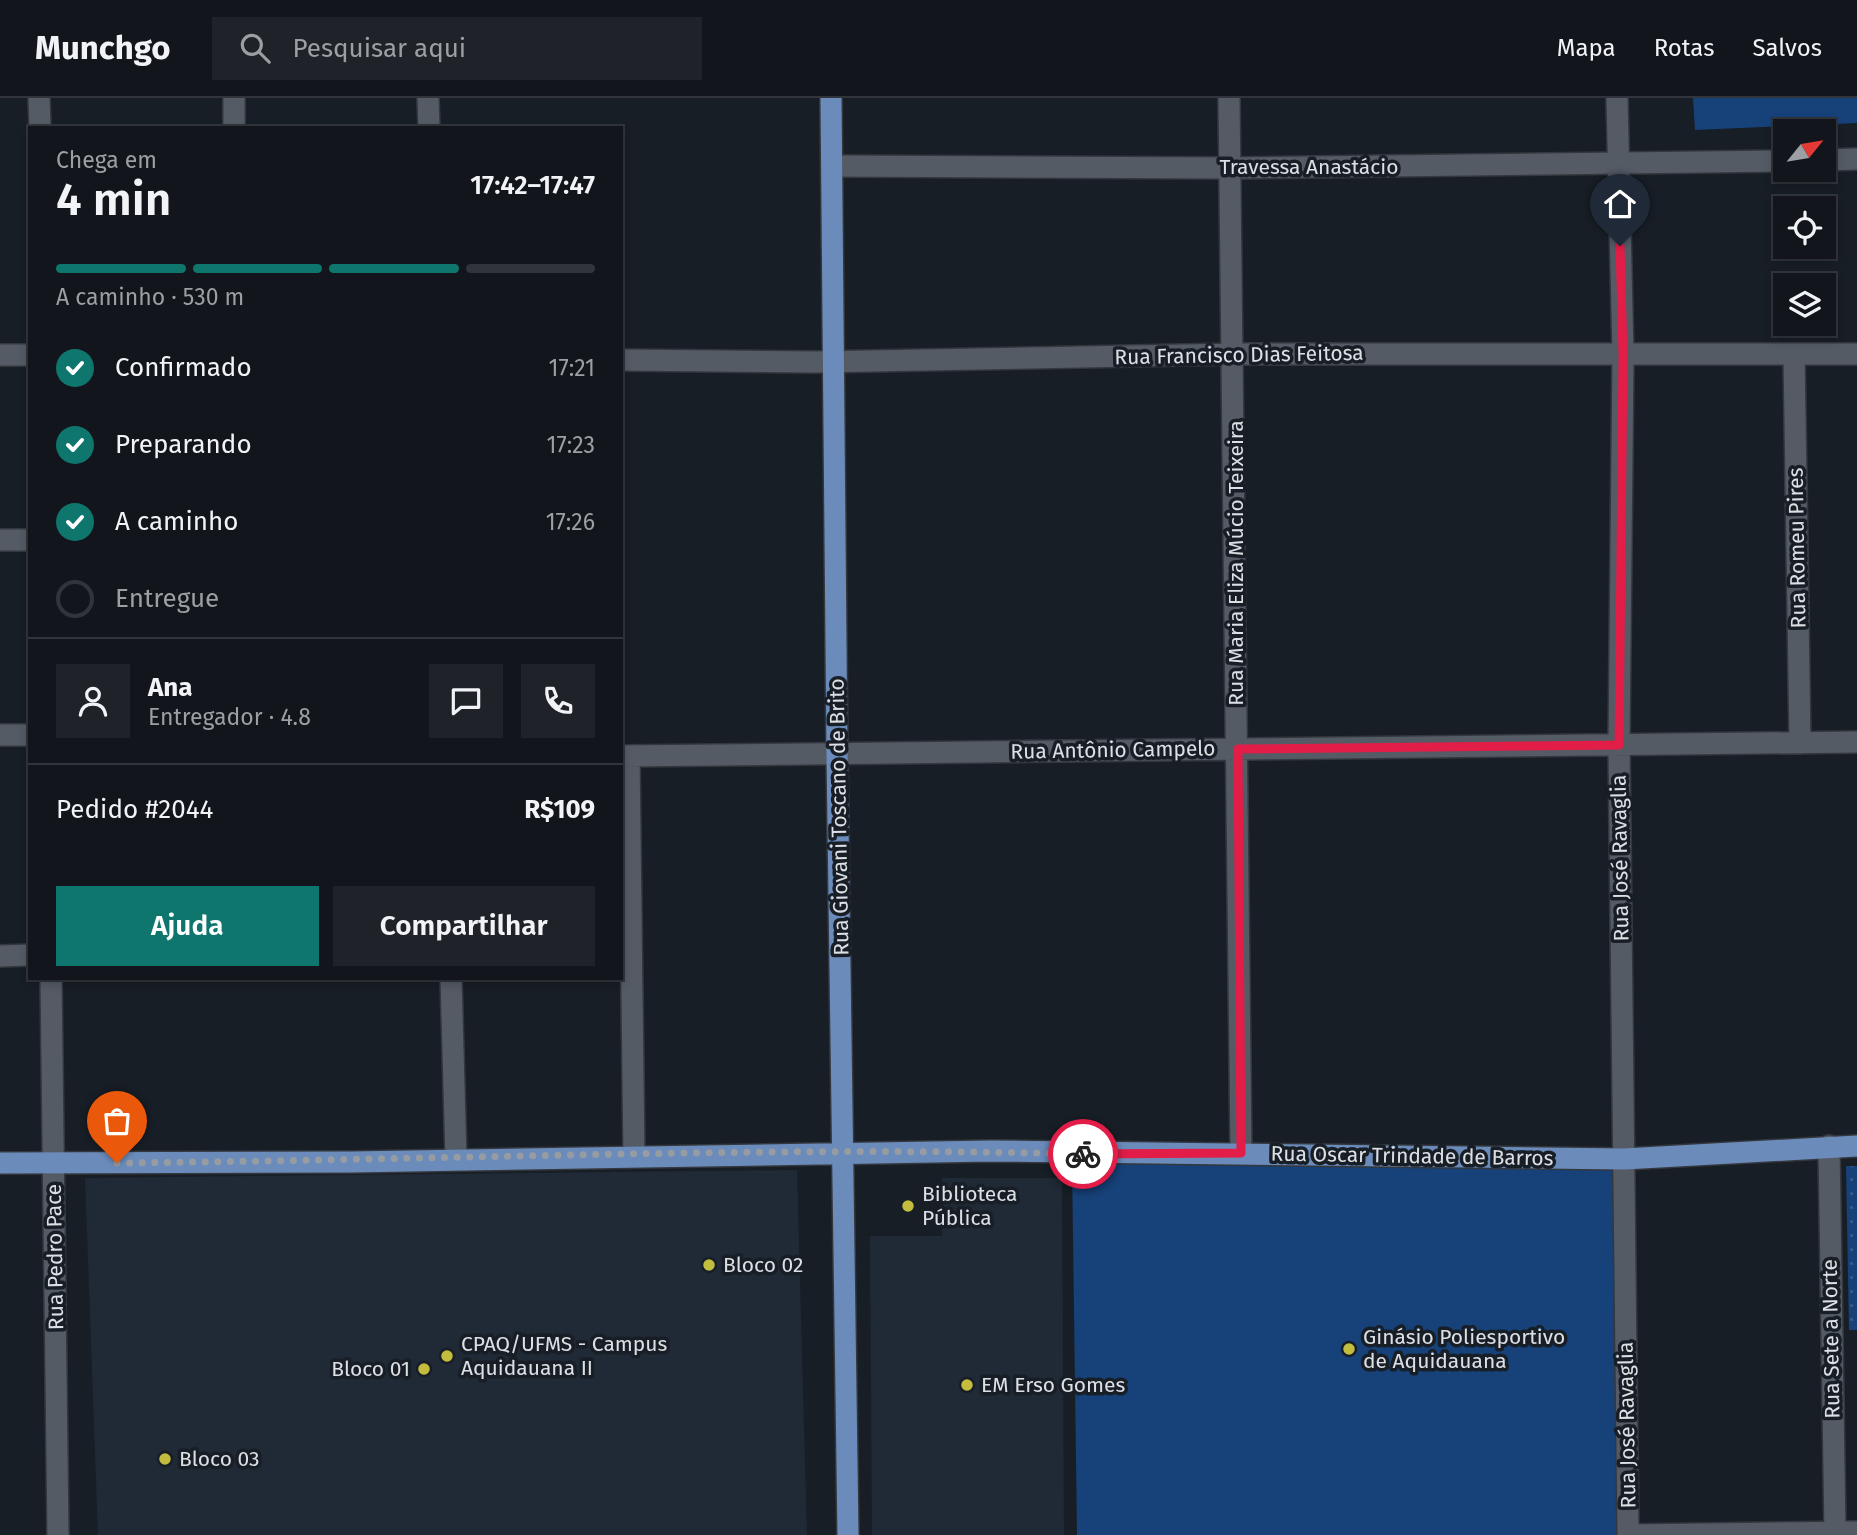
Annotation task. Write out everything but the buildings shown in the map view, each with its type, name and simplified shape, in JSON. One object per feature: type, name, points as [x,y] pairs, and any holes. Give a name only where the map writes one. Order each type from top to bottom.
[{"type":"main road","name":"Rua Giovani Toscano de Brito","points":[[831,98],[836,754],[845,1154],[848,1535]]},
{"type":"main road","name":"Rua Oscar Trindade de Barros","points":[[0,1163],[845,1154],[1241,1153],[1624,1159],[1857,1146]]},
{"type":"street","points":[[40,98],[40,126]]},
{"type":"street","points":[[234,98],[234,126]]},
{"type":"street","points":[[428,98],[429,126]]},
{"type":"street","name":"Rua Maria Eliza Múcio Teixeira","points":[[1229,98],[1241,1153]]},
{"type":"street","name":"Rua José Ravaglia","points":[[1618,98],[1623,354],[1619,745],[1628,1535]]},
{"type":"street","points":[[1836,160],[1857,159]]},
{"type":"street","name":"Travessa Anastácio","points":[[833,166],[1231,168],[1773,161]]},
{"type":"street","name":"Rua Francisco Dias Feitosa","points":[[623,360],[834,361],[1234,354],[1857,354]]},
{"type":"street","name":"Rua Romeu Pires","points":[[1794,354],[1800,743]]},
{"type":"street","points":[[0,355],[28,355]]},
{"type":"street","points":[[0,540],[28,540]]},
{"type":"street","points":[[0,735],[28,735]]},
{"type":"street","name":"Rua Antônio Campelo","points":[[625,756],[1857,742]]},
{"type":"street","points":[[625,756],[634,1156]]},
{"type":"street","points":[[0,956],[28,955]]},
{"type":"street","name":"Rua Pedro Pace","points":[[51,980],[58,1535]]},
{"type":"street","points":[[451,980],[456,1159]]},
{"type":"street","name":"Rua Sete a Norte","points":[[1829,1146],[1835,1532]]},
{"type":"street","points":[[1628,1535],[1857,1532]]},
{"type":"shaded area","points":[[1693,98],[1857,98],[1857,123],[1836,124],[1836,119],[1773,119],[1773,127],[1695,130]]},
{"type":"shaded area","name":"Ginásio Poliesportivo de Aquidauana","points":[[1624,1159],[1623,1535],[1077,1535],[1072,1163]]},
{"type":"shaded area","points":[[1846,1166],[1857,1166],[1857,1330],[1849,1330]]},
{"type":"shaded area","name":"CPAQ/UFMS - Campus Aquidauana II","points":[[797,1170],[807,1535],[98,1535],[85,1178]]},
{"type":"shaded area","name":"EM Erso Gomes","points":[[942,1178],[1062,1178],[1064,1535],[872,1535],[870,1236],[942,1236]]},
{"type":"way so far","points":[[117,1163],[352,1162],[878,1152],[991,1151],[1083,1154]]},
{"type":"place","name":"Biblioteca Pública","points":[[908,1206]]},
{"type":"place","name":"Bloco 02","points":[[709,1265]]},
{"type":"place","name":"Ginásio Poliesportivo de Aquidauana","points":[[1349,1349]]},
{"type":"place","name":"CPAQ/UFMS - Campus Aquidauana II","points":[[447,1356]]},
{"type":"place","name":"Bloco 01","points":[[424,1369]]},
{"type":"place","name":"EM Erso Gomes","points":[[967,1385]]},
{"type":"place","name":"Bloco 03","points":[[165,1459]]},
{"type":"route","points":[[1083,1154],[1241,1153],[1238,749],[1619,745],[1623,354],[1620,246]]}]
